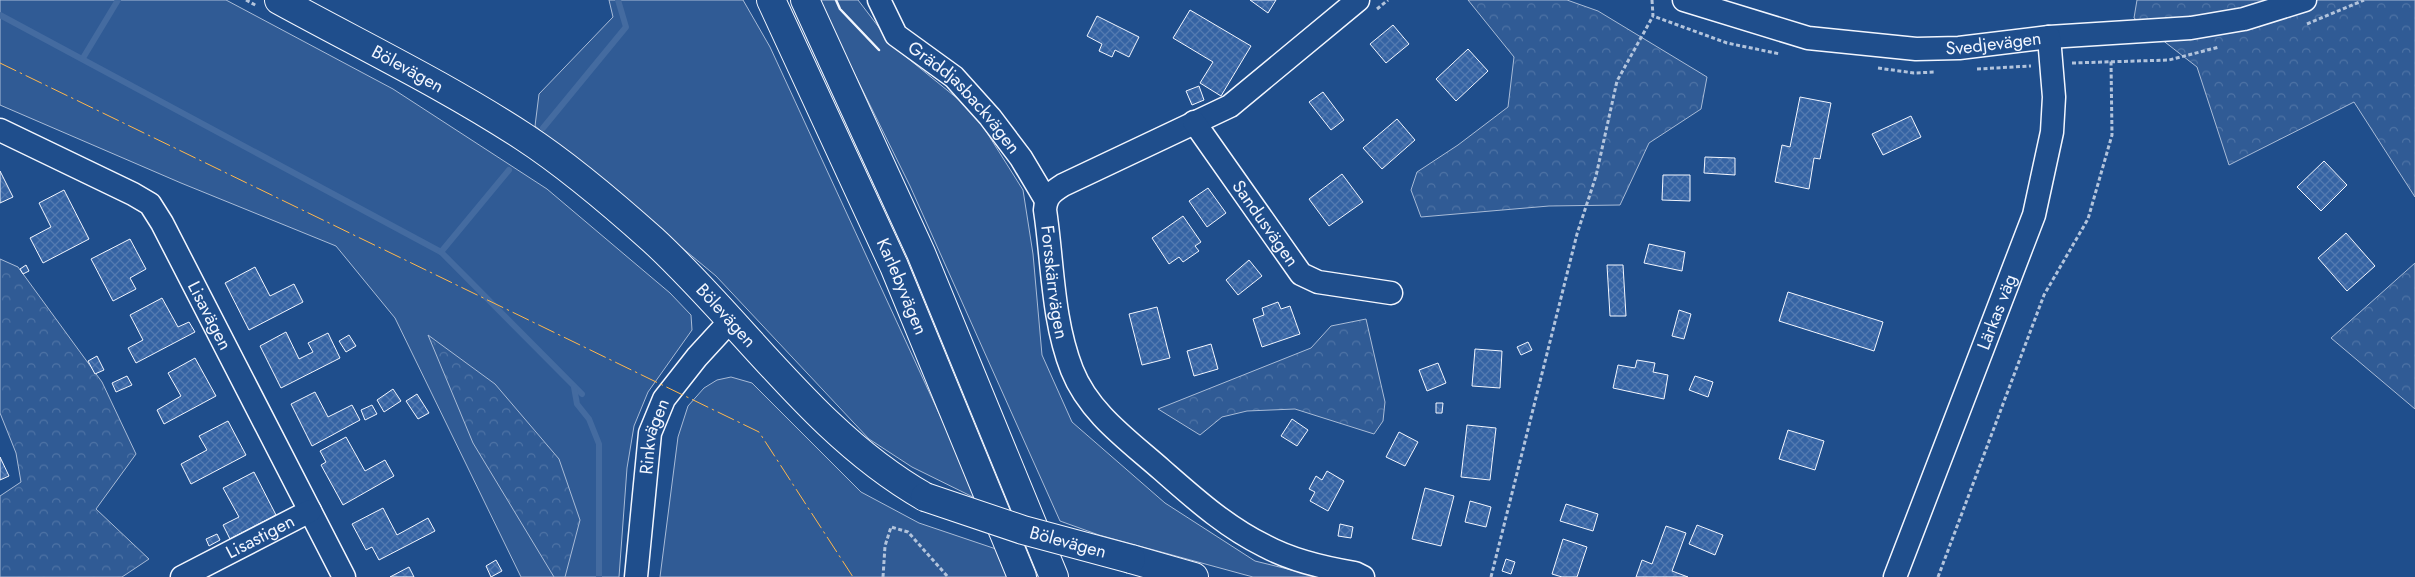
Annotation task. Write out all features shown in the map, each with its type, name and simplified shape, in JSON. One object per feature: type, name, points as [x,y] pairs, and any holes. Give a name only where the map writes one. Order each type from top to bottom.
[{"type":"main road","name":"Karlebyvägen","points":[[771,0],[894,266],[1022,577]]},
{"type":"main road","name":"Karlebyvägen","points":[[805,0],[921,253],[1054,577]]},
{"type":"main road","name":"Bölevägen","points":[[271,5],[459,98],[525,138],[653,241],[819,413],[902,484],[926,497],[1023,530],[1194,577]]},
{"type":"street","name":"Gräddjasbackvägen","points":[[879,0],[896,35],[954,77],[990,117],[1021,158],[1046,200]]},
{"type":"street","name":"Forsskärrvägen","points":[[1358,0],[1230,106],[1052,192],[1046,200],[1045,210],[1060,337],[1072,371],[1086,398],[1113,429],[1230,527],[1265,547],[1297,560],[1355,573],[1363,577]]},
{"type":"street","name":"Svedjevägen","points":[[1684,0],[1737,18],[1816,39],[1916,49],[1958,48],[2049,38],[2191,28],[2244,19],[2305,0]]},
{"type":"street","name":"Lärkas väg","points":[[1895,577],[2034,215],[2052,132],[2054,97],[2049,38]]},
{"type":"street","name":"Sandusvägen","points":[[1194,122],[1301,274],[1318,282],[1391,293]]},
{"type":"street","name":"Lisavägen","points":[[0,130],[150,204],[162,223],[344,577]]},
{"type":"street","name":"Rinkvägen","points":[[636,577],[650,432],[664,399],[697,357],[731,320]]},
{"type":"street","name":"Lisastigen","points":[[182,577],[310,511]]},
{"type":"path","points":[[246,0],[271,5]]},
{"type":"path","points":[[1492,577],[1577,234],[1596,176],[1617,81],[1653,16]]},
{"type":"path","points":[[1938,577],[2044,295],[2088,219],[2112,135],[2111,61]]},
{"type":"path","points":[[883,577],[886,546],[891,527],[908,532],[948,577]]},
{"type":"green space","points":[[0,0],[226,0],[393,89],[547,189],[670,293],[691,315],[692,330],[648,392],[634,426],[627,468],[619,577],[521,577],[395,318],[336,246],[181,183],[0,105]]},
{"type":"green space","points":[[609,0],[743,0],[770,47],[979,500],[912,467],[869,439],[716,276],[535,126],[539,94],[613,17]]},
{"type":"green space","points":[[818,0],[858,0],[894,47],[974,112],[1023,190],[1033,254],[1042,355],[1072,422],[1165,503],[1255,561],[1320,577],[1253,577],[1099,535],[1060,521],[910,186]]},
{"type":"green space","points":[[1468,0],[1567,0],[1598,11],[1707,77],[1701,109],[1649,143],[1620,205],[1549,206],[1421,217],[1411,190],[1417,172],[1458,145],[1508,107],[1514,57]]},
{"type":"green space","points":[[2137,0],[2415,0],[2415,197],[2354,102],[2229,165],[2197,67],[2134,18]]},
{"type":"green space","points":[[0,259],[18,267],[102,382],[136,454],[96,509],[149,559],[122,577],[0,577],[0,496],[21,482],[16,453],[0,413]]},
{"type":"green space","points":[[2415,263],[2415,409],[2331,338]]},
{"type":"green space","points":[[1366,319],[1385,402],[1383,421],[1374,434],[1295,409],[1247,411],[1222,417],[1200,435],[1158,409],[1311,348],[1331,326]]},
{"type":"green space","points":[[428,335],[495,384],[559,459],[580,520],[565,577],[554,577],[473,443]]},
{"type":"green space","points":[[731,377],[752,383],[861,492],[919,523],[999,550],[1011,577],[660,577],[678,437],[688,406],[704,388],[717,380]]},
{"type":"building","points":[[1250,0],[1276,0],[1268,13]]},
{"type":"building","points":[[1190,10],[1251,46],[1221,96],[1200,83],[1213,62],[1173,38]]},
{"type":"building","points":[[1097,16],[1139,37],[1129,57],[1115,50],[1112,57],[1099,51],[1102,44],[1087,36]]},
{"type":"building","points":[[1393,25],[1409,44],[1386,63],[1370,44]]},
{"type":"building","points":[[1468,49],[1488,71],[1456,101],[1436,79]]},
{"type":"building","points":[[1199,86],[1204,100],[1192,105],[1186,91]]},
{"type":"building","points":[[1323,92],[1344,120],[1331,130],[1309,102]]},
{"type":"building","points":[[1800,97],[1831,103],[1820,159],[1814,158],[1809,189],[1775,182],[1782,145],[1790,147]]},
{"type":"building","points":[[1911,116],[1921,137],[1883,155],[1872,134]]},
{"type":"building","points":[[1397,119],[1415,140],[1382,169],[1363,148]]},
{"type":"building","points":[[1705,157],[1735,158],[1735,175],[1704,173]]},
{"type":"building","points":[[2324,161],[2347,185],[2321,211],[2297,187]]},
{"type":"building","points":[[0,171],[13,197],[0,203]]},
{"type":"building","points":[[1342,174],[1363,202],[1329,226],[1309,199]]},
{"type":"building","points":[[1663,175],[1690,175],[1690,201],[1662,200]]},
{"type":"building","points":[[1208,188],[1226,213],[1207,227],[1189,201]]},
{"type":"building","points":[[64,190],[89,239],[43,263],[30,238],[51,227],[39,203]]},
{"type":"building","points":[[1183,216],[1201,242],[1195,246],[1199,251],[1183,262],[1179,257],[1169,264],[1152,238]]},
{"type":"building","points":[[2346,233],[2375,266],[2347,291],[2318,258]]},
{"type":"building","points":[[130,239],[146,269],[130,278],[136,289],[113,301],[91,259]]},
{"type":"building","points":[[1649,244],[1685,252],[1682,271],[1644,263]]},
{"type":"building","points":[[1249,260],[1262,276],[1238,295],[1226,280]]},
{"type":"building","points":[[26,265],[29,271],[23,274],[20,269]]},
{"type":"building","points":[[1607,265],[1623,265],[1626,316],[1610,316]]},
{"type":"building","points":[[255,267],[270,296],[294,284],[303,302],[249,330],[225,283]]},
{"type":"building","points":[[1788,292],[1883,322],[1874,351],[1779,321]]},
{"type":"building","points":[[162,298],[178,327],[189,322],[195,332],[136,363],[128,348],[143,340],[130,315]]},
{"type":"building","points":[[1278,302],[1281,309],[1290,306],[1300,334],[1262,347],[1253,319],[1264,315],[1262,308]]},
{"type":"building","points":[[1157,307],[1170,358],[1142,365],[1129,314]]},
{"type":"building","points":[[1679,310],[1691,314],[1684,339],[1672,336]]},
{"type":"building","points":[[286,332],[299,359],[313,352],[308,343],[328,333],[340,358],[281,388],[260,346]]},
{"type":"building","points":[[349,335],[356,346],[346,352],[339,341]]},
{"type":"building","points":[[1528,342],[1532,350],[1521,355],[1517,347]]},
{"type":"building","points":[[1211,344],[1218,369],[1194,376],[1187,351]]},
{"type":"building","points":[[1475,349],[1502,351],[1500,388],[1472,386]]},
{"type":"building","points":[[97,356],[104,370],[95,374],[88,361]]},
{"type":"building","points":[[195,358],[216,396],[164,424],[157,410],[181,396],[168,373]]},
{"type":"building","points":[[1637,360],[1655,363],[1653,372],[1668,375],[1664,399],[1613,388],[1618,365],[1635,368]]},
{"type":"building","points":[[1438,363],[1446,383],[1427,391],[1419,370]]},
{"type":"building","points":[[127,376],[132,385],[116,392],[112,383]]},
{"type":"building","points":[[1695,376],[1713,382],[1708,397],[1689,390]]},
{"type":"building","points":[[393,389],[401,401],[384,412],[377,400]]},
{"type":"building","points":[[315,392],[328,417],[352,405],[360,420],[312,446],[291,404]]},
{"type":"building","points":[[417,394],[429,413],[418,419],[406,401]]},
{"type":"building","points":[[1436,403],[1443,403],[1442,413],[1436,413]]},
{"type":"building","points":[[372,405],[377,414],[365,420],[361,410]]},
{"type":"building","points":[[1292,419],[1308,430],[1297,446],[1281,436]]},
{"type":"building","points":[[228,421],[246,455],[191,484],[181,464],[207,450],[199,436]]},
{"type":"building","points":[[1467,425],[1496,428],[1490,480],[1461,477]]},
{"type":"building","points":[[1788,430],[1824,441],[1815,470],[1779,459]]},
{"type":"building","points":[[1399,432],[1418,442],[1405,466],[1386,457]]},
{"type":"building","points":[[346,437],[365,471],[385,460],[394,476],[343,505],[321,465],[326,462],[320,451]]},
{"type":"building","points":[[0,457],[9,476],[0,480]]},
{"type":"building","points":[[1327,471],[1344,481],[1328,511],[1310,501],[1315,492],[1309,489],[1316,476],[1322,480]]},
{"type":"building","points":[[254,472],[276,515],[230,539],[223,525],[239,517],[223,488]]},
{"type":"building","points":[[1425,488],[1454,496],[1441,546],[1412,539]]},
{"type":"building","points":[[1470,501],[1491,507],[1486,527],[1465,522]]},
{"type":"building","points":[[1566,504],[1598,514],[1593,531],[1560,521]]},
{"type":"building","points":[[383,508],[397,535],[428,518],[435,531],[379,560],[372,547],[366,550],[352,524]]},
{"type":"building","points":[[1340,524],[1353,527],[1351,538],[1338,536]]},
{"type":"building","points":[[1697,525],[1723,535],[1715,555],[1689,544]]},
{"type":"building","points":[[1666,526],[1686,533],[1672,571],[1688,577],[1636,577],[1642,560],[1652,564]]},
{"type":"building","points":[[217,534],[220,540],[209,546],[206,539]]},
{"type":"building","points":[[1563,539],[1587,547],[1577,577],[1562,577],[1552,574]]},
{"type":"building","points":[[1506,559],[1515,562],[1511,574],[1502,571]]},
{"type":"building","points":[[496,560],[502,571],[491,577],[486,566]]},
{"type":"building","points":[[409,567],[414,577],[390,577]]},
{"type":"waterway","points":[[83,58],[118,0]]},
{"type":"waterway","points":[[543,128],[626,27],[618,0]]},
{"type":"waterway","points":[[0,15],[441,252],[582,394]]},
{"type":"waterway","points":[[441,252],[509,170]]},
{"type":"waterway","points":[[574,387],[577,404],[589,419],[599,444],[599,577]]},
{"type":"wall","points":[[836,0],[840,9],[879,50]]},
{"type":"power","points":[[0,63],[759,432],[853,577]]}]
